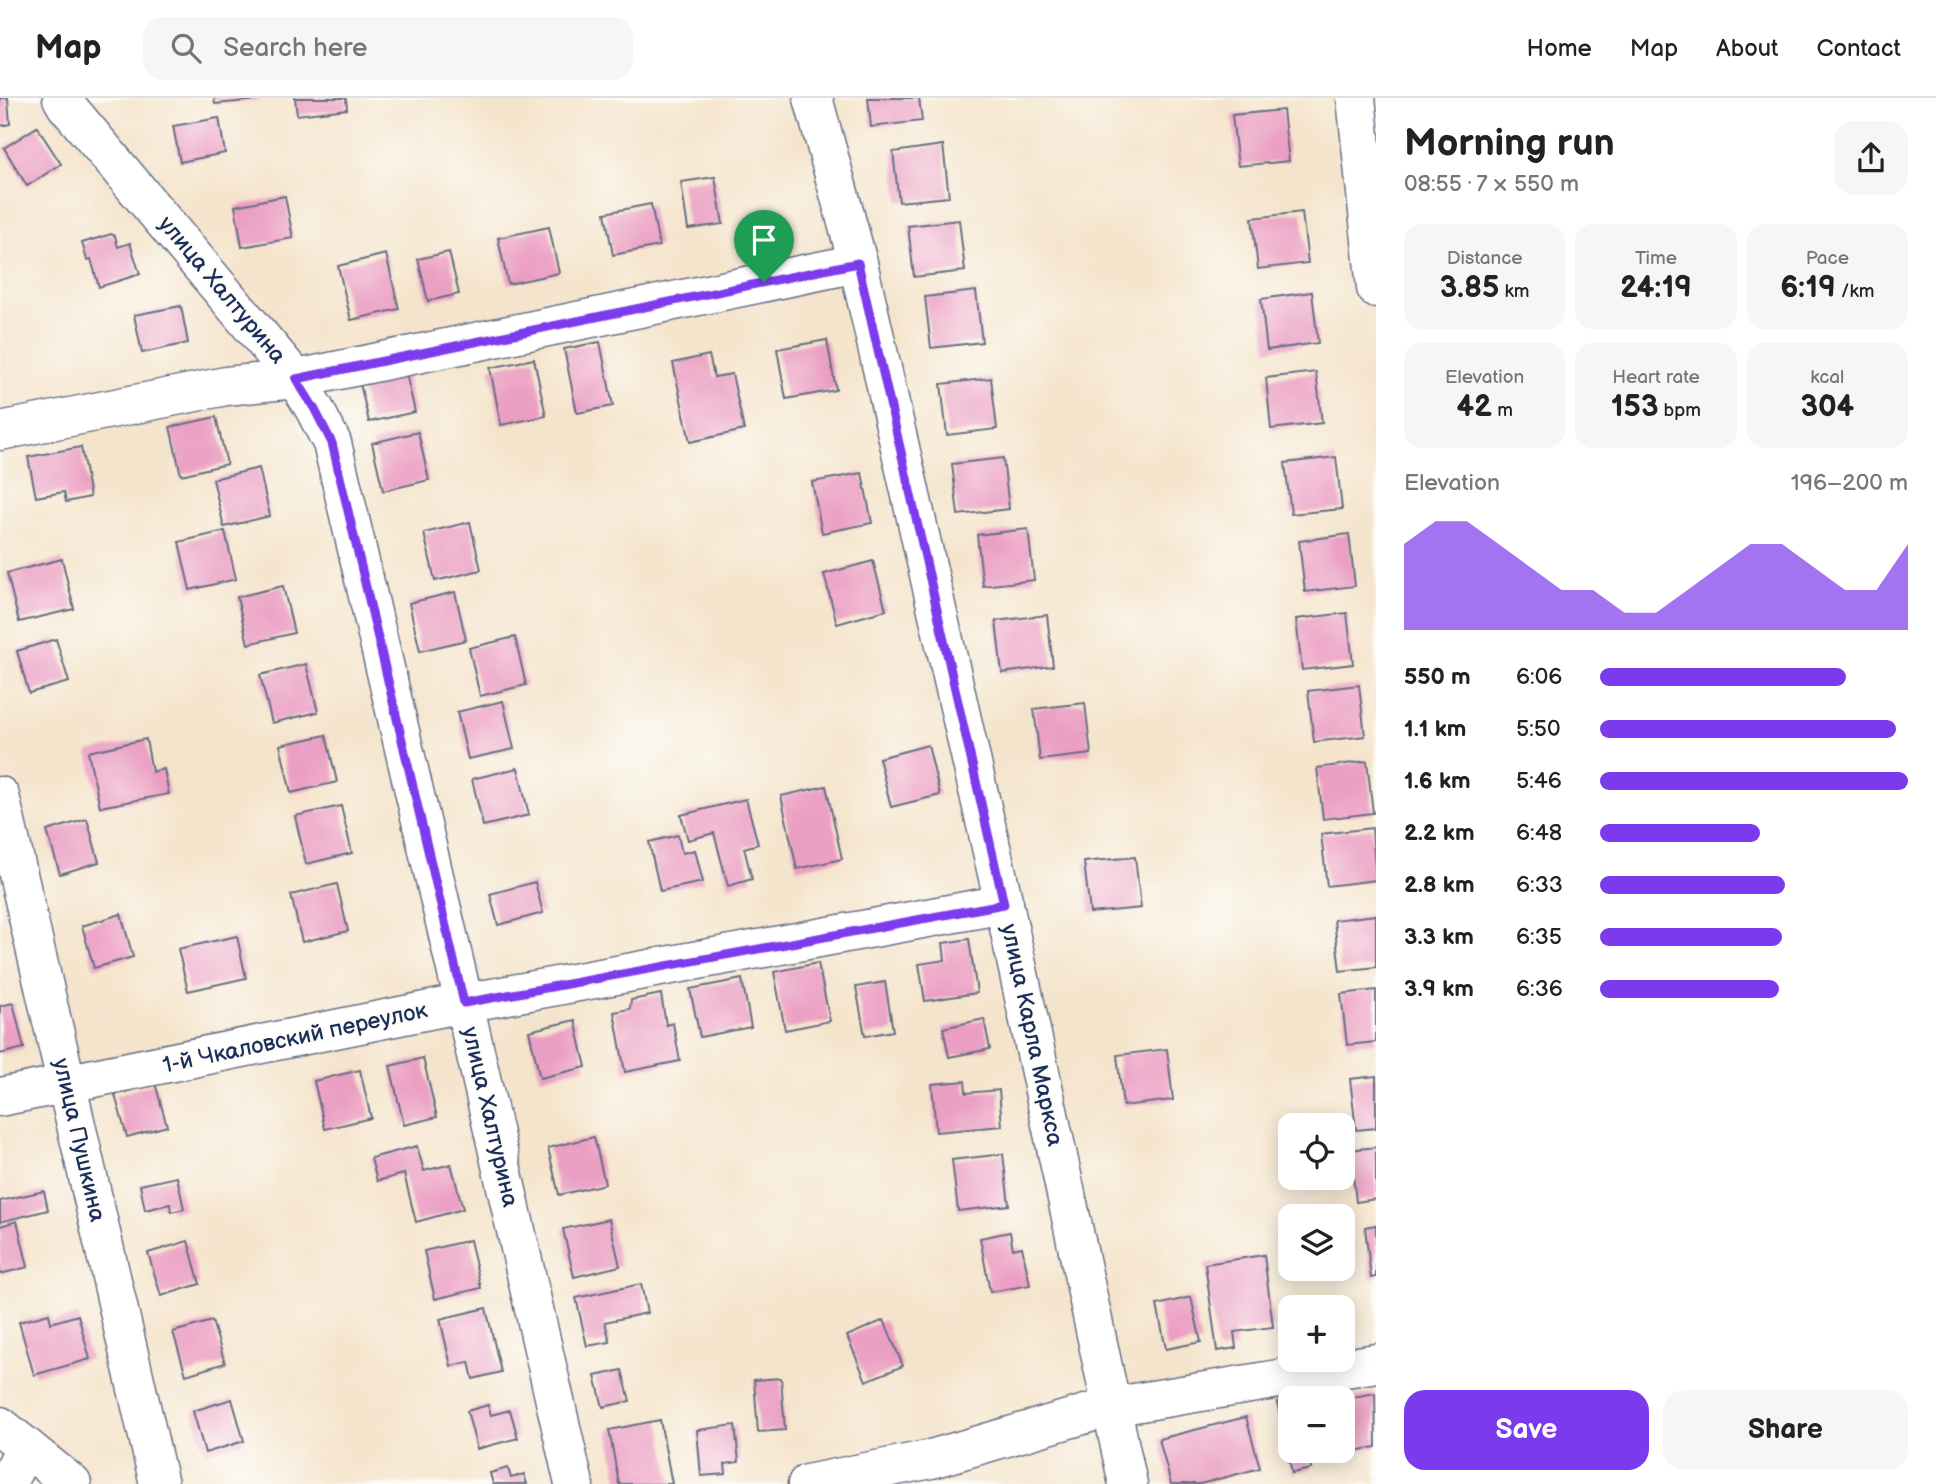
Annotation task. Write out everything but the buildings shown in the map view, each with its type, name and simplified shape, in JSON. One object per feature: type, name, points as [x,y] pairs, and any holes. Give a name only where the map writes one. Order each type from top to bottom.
[{"type":"street","name":"улица Халтурина","points":[[62,98],[296,379],[332,443],[574,1484]]},
{"type":"street","name":"улица Карла Маркса","points":[[813,98],[858,263],[1004,904],[1128,1484]]},
{"type":"street","points":[[1356,98],[1376,288]]},
{"type":"street","points":[[0,431],[226,387],[296,379],[858,263]]},
{"type":"street","name":"улица Пушкина","points":[[0,796],[159,1484]]},
{"type":"street","name":"1-й Чкаловский переулок","points":[[0,1097],[464,1003],[1004,904]]},
{"type":"street","points":[[807,1484],[920,1471],[1110,1406],[1376,1363]]},
{"type":"street","points":[[6,1484],[13,1436]]},
{"type":"street","points":[[13,1436],[72,1484]]},
{"type":"route","points":[[858,263],[1004,904],[464,1003],[332,443],[296,379],[764,282],[858,263]]}]
